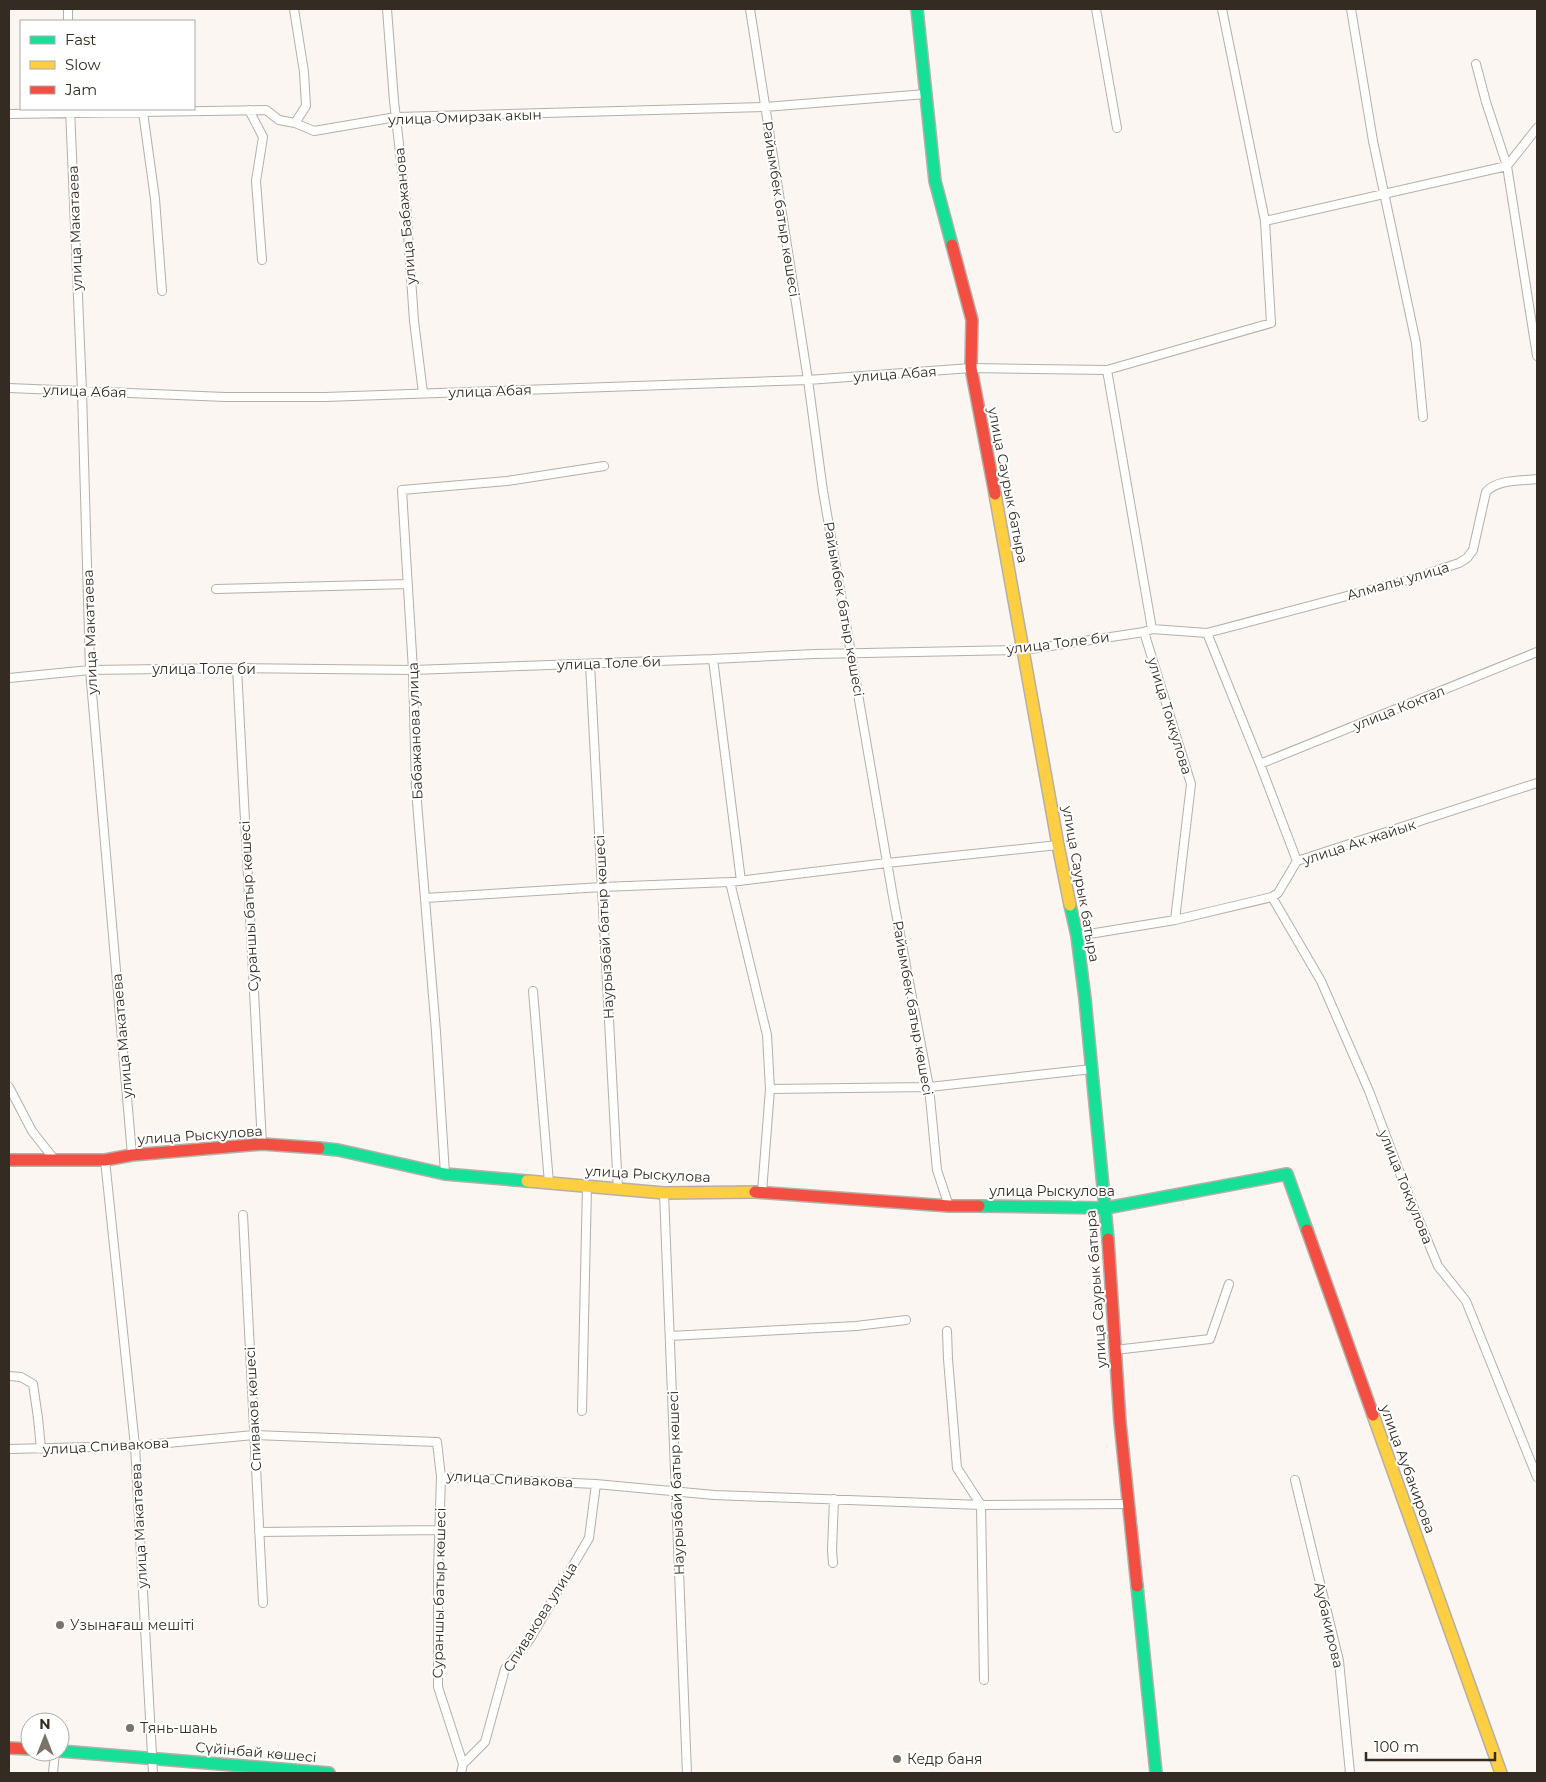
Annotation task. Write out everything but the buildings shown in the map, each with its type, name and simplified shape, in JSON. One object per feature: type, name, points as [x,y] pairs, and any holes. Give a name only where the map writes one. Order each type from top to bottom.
[{"type":"street","points":[[294,9],[304,72],[306,106],[295,123]]},
{"type":"street","name":"улица Бабажанова","points":[[387,9],[396,117],[406,204],[414,321],[423,393]]},
{"type":"street","name":"Райымбек батыр көшесі","points":[[750,9],[808,380],[823,491],[887,863],[929,1087],[937,1170],[949,1206]]},
{"type":"street","name":"улица Саурык батыра","points":[[918,9],[935,180],[972,320],[971,368],[1024,650],[1058,845],[1077,936],[1086,999],[1106,1208],[1115,1350],[1128,1504],[1156,1773]]},
{"type":"street","points":[[1096,9],[1117,128]]},
{"type":"street","points":[[1222,9],[1265,221],[1507,166],[1537,128]]},
{"type":"street","points":[[1350,9],[1373,141],[1416,343],[1424,417]]},
{"type":"street","points":[[1476,64],[1507,166],[1537,356]]},
{"type":"street","name":"улица Омирзак акын","points":[[9,114],[70,111],[266,110],[279,120],[295,123],[314,132],[396,117],[765,107],[926,94]]},
{"type":"street","points":[[249,110],[263,137],[256,181],[262,260]]},
{"type":"street","name":"улица Макатаева","points":[[70,111],[82,391],[90,670],[132,1154]]},
{"type":"street","points":[[144,112],[155,199],[162,291]]},
{"type":"street","name":"улица Абая","points":[[9,388],[225,397],[325,397],[808,380],[971,368],[1107,370],[1271,323],[1265,221]]},
{"type":"street","name":"улица Токкулова","points":[[1107,370],[1148,630],[1191,784],[1175,920]]},
{"type":"street","name":"Бабажанова улица","points":[[445,1174],[416,790],[413,670],[402,490],[507,481],[604,466]]},
{"type":"street","name":"Алмалы улица","points":[[1207,633],[1411,579],[1459,563],[1467,558],[1473,550],[1486,492],[1490,486],[1497,483],[1537,479]]},
{"type":"street","points":[[216,589],[408,584]]},
{"type":"street","name":"улица Толе би","points":[[9,678],[90,670],[237,668],[413,670],[713,660],[814,654],[1024,650],[1148,630],[1207,633]]},
{"type":"street","points":[[1207,633],[1297,861]]},
{"type":"street","name":"улица Коктал","points":[[1260,764],[1537,652]]},
{"type":"street","points":[[713,660],[741,880]]},
{"type":"street","name":"Наурызбай батыр көшесі","points":[[590,664],[618,1189]]},
{"type":"street","name":"Сураншы батыр көшесі","points":[[237,668],[262,1144]]},
{"type":"street","name":"улица Ак жайык","points":[[1272,897],[1278,893],[1297,861],[1537,783]]},
{"type":"street","points":[[425,898],[602,887],[730,882],[1058,845]]},
{"type":"street","points":[[730,882],[767,1035],[770,1089],[762,1192]]},
{"type":"street","points":[[1077,936],[1175,920],[1272,897]]},
{"type":"street","name":"улица Токкулова","points":[[1272,897],[1321,981],[1369,1091],[1404,1184],[1438,1266],[1466,1302],[1537,1477]]},
{"type":"street","points":[[533,991],[549,1183]]},
{"type":"street","points":[[770,1089],[929,1087],[1092,1069]]},
{"type":"street","points":[[9,1087],[32,1131],[54,1159]]},
{"type":"street","name":"улица Рыскулова","points":[[9,1160],[105,1160],[132,1154],[262,1144],[338,1150],[445,1174],[664,1193],[762,1192],[793,1196],[949,1206],[1106,1208],[1287,1174]]},
{"type":"street","name":"улица Макатаева","points":[[105,1160],[135,1446],[152,1773]]},
{"type":"street","name":"улица Аубакирова","points":[[1287,1174],[1501,1773]]},
{"type":"street","points":[[582,1411],[587,1186]]},
{"type":"street","name":"Наурызбай батыр көшесі","points":[[664,1193],[687,1773]]},
{"type":"street","name":"Спиваков көшесі","points":[[243,1215],[263,1603]]},
{"type":"street","points":[[1115,1350],[1210,1339],[1229,1284]]},
{"type":"street","points":[[670,1336],[856,1326],[906,1320]]},
{"type":"street","points":[[948,1331],[948,1359],[957,1468],[981,1505],[984,1680]]},
{"type":"street","points":[[9,1376],[21,1378],[32,1384],[41,1449]]},
{"type":"street","name":"улица Спивакова","points":[[9,1449],[135,1446],[254,1435],[436,1442],[441,1477],[596,1484],[714,1495],[981,1505],[1128,1504]]},
{"type":"street","name":"Сураншы батыр көшесі","points":[[441,1477],[438,1687],[462,1764]]},
{"type":"street","name":"Аубакирова","points":[[1295,1480],[1339,1661],[1350,1773]]},
{"type":"street","name":"Спивакова улица","points":[[462,1764],[485,1742],[505,1669],[530,1639],[589,1538],[596,1484]]},
{"type":"street","points":[[834,1499],[832,1550],[834,1563]]},
{"type":"street","points":[[259,1532],[439,1530]]},
{"type":"street","name":"Сүйінбай көшесі","points":[[70,1752],[329,1773]]},
{"type":"street","points":[[461,1773],[462,1764]]},
{"type":"traffic: fast","points":[[917,9],[935,181],[952,245]]},
{"type":"traffic: fast","points":[[1070,905],[1077,936],[1085,999],[1108,1239]]},
{"type":"traffic: fast","points":[[319,1148],[338,1150],[445,1174],[527,1181]]},
{"type":"traffic: fast","points":[[979,1206],[1106,1208],[1287,1174],[1307,1230]]},
{"type":"traffic: fast","points":[[1137,1586],[1156,1773]]},
{"type":"traffic: fast","points":[[70,1752],[329,1773]]},
{"type":"traffic: slow","points":[[995,494],[1070,905]]},
{"type":"traffic: slow","points":[[527,1181],[664,1193],[755,1192]]},
{"type":"traffic: slow","points":[[1373,1415],[1501,1773]]},
{"type":"traffic: jam","points":[[952,245],[972,320],[971,368],[995,494]]},
{"type":"traffic: jam","points":[[9,1160],[105,1160],[132,1155],[262,1144],[319,1148]]},
{"type":"traffic: jam","points":[[755,1192],[949,1206],[979,1206]]},
{"type":"traffic: jam","points":[[1307,1230],[1373,1415]]},
{"type":"traffic: jam","points":[[1108,1239],[1120,1422],[1137,1586]]},
{"type":"traffic: jam","points":[[9,1748],[20,1749]]},
{"type":"place","name":"Узынағаш мешіті","points":[[60,1625]]},
{"type":"place","name":"Тянь-шань","points":[[130,1728]]},
{"type":"place","name":"Кедр баня","points":[[897,1759]]}]
